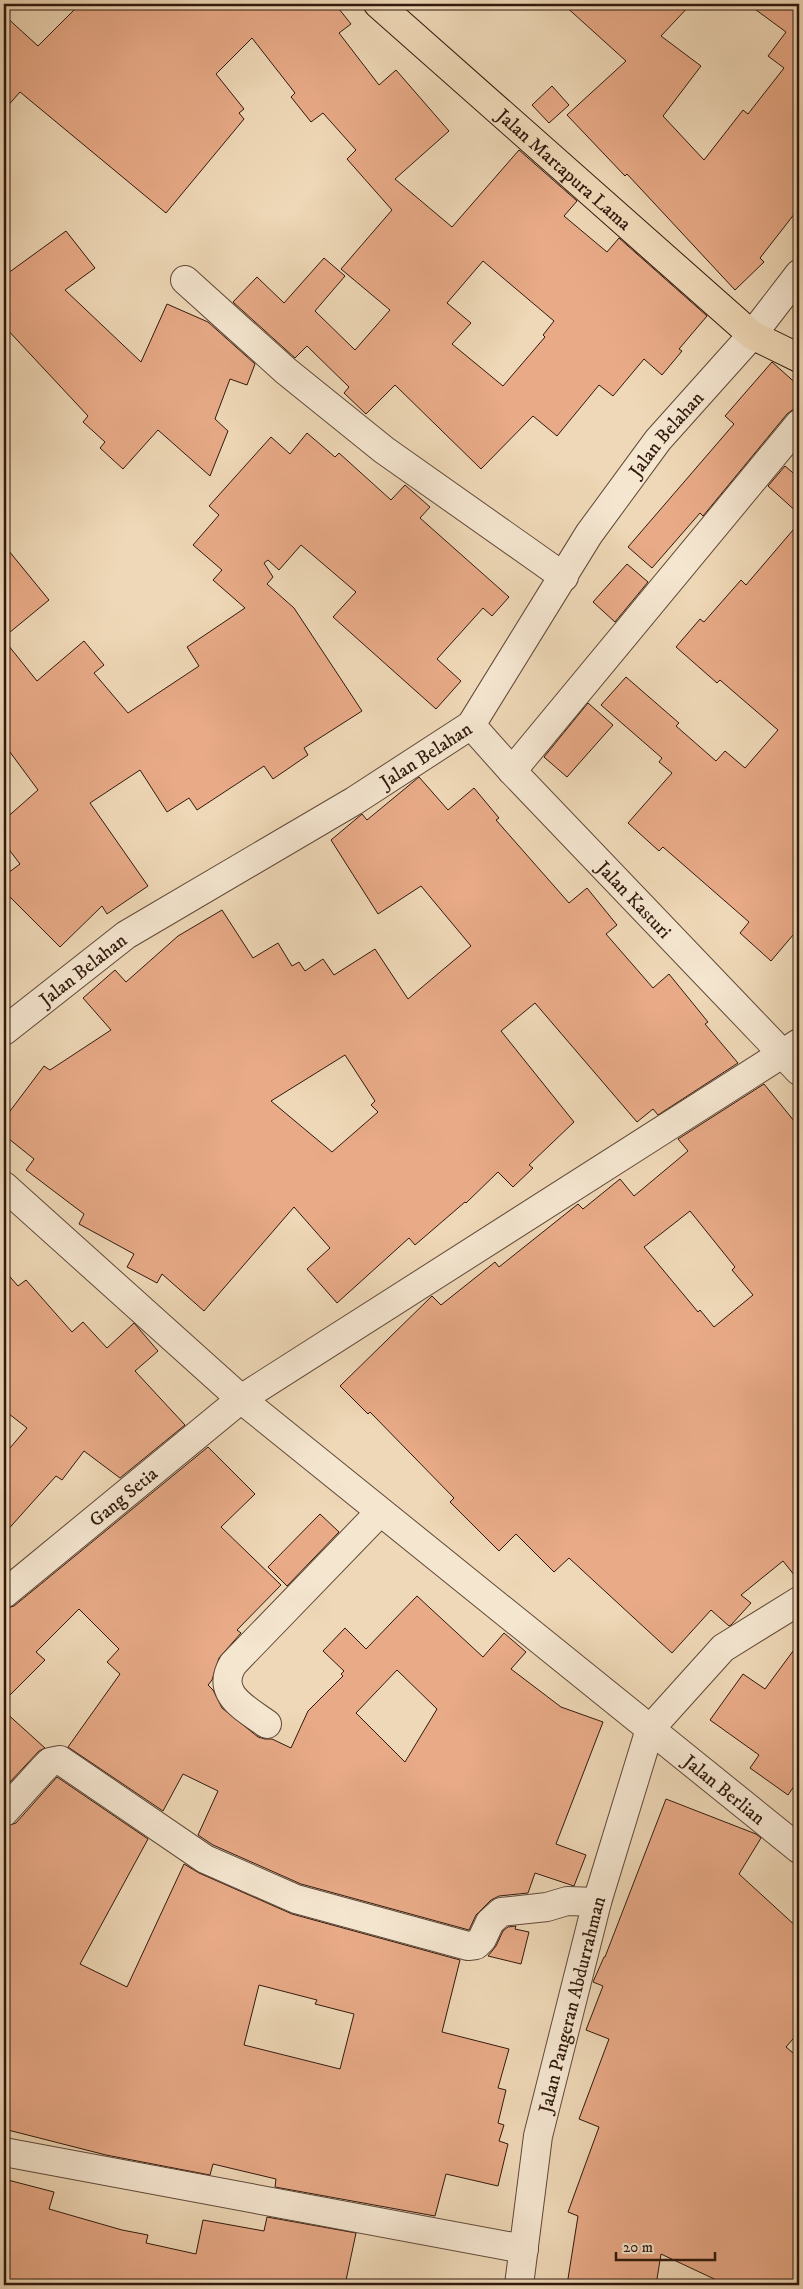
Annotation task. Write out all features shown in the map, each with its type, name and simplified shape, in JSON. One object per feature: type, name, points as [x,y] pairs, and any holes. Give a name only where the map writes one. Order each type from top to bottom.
[{"type":"main road","name":"Jalan Martapura Lama","points":[[378,4],[752,334],[799,358]]},
{"type":"street","name":"Jalan Belahan","points":[[4,1031],[126,935],[354,801],[471,725],[589,534],[658,440],[752,334],[799,274]]},
{"type":"street","points":[[184,280],[286,371],[384,450],[564,576]]},
{"type":"street","points":[[512,771],[799,424]]},
{"type":"street","name":"Jalan Kasturi","points":[[471,725],[512,771],[794,1055]]},
{"type":"street","name":"Gang Setia","points":[[4,1594],[241,1399],[794,1055]]},
{"type":"street","name":"Jalan Berlian","points":[[4,1186],[241,1399],[799,1849]]},
{"type":"street","points":[[266,1724],[233,1698],[226,1684],[227,1674],[233,1664],[380,1512]]},
{"type":"street","points":[[650,1729],[723,1648],[799,1601]]},
{"type":"street","name":"Jalan Pangeran Abdurrahman","points":[[519,2285],[538,2136],[597,1902],[650,1729]]},
{"type":"street","points":[[4,1812],[50,1762],[60,1760],[205,1859],[296,1899],[468,1946],[476,1944],[482,1939],[490,1922],[501,1912],[546,1907],[567,1901],[597,1902]]},
{"type":"street","points":[[4,2152],[524,2249]]},
{"type":"building","points":[[80,4],[335,4],[351,24],[339,33],[379,85],[396,70],[449,131],[395,179],[452,227],[519,150],[577,201],[564,216],[607,252],[619,238],[707,316],[679,349],[682,351],[662,375],[644,359],[613,396],[599,385],[557,436],[533,416],[481,469],[395,385],[366,414],[344,393],[349,387],[307,346],[295,358],[233,302],[257,277],[284,303],[324,258],[345,276],[315,311],[355,350],[390,310],[341,269],[392,210],[347,159],[356,150],[323,113],[311,122],[291,97],[295,93],[252,38],[216,74],[244,109],[239,113],[244,119],[166,213],[20,92],[4,110],[4,15],[38,46]],"holes":[[[483,261],[554,321],[543,335],[545,337],[503,386],[452,344],[471,323],[447,303]]]},
{"type":"building","points":[[563,4],[691,4],[661,36],[701,66],[663,116],[704,160],[743,110],[748,114],[784,68],[768,56],[786,32],[748,4],[799,4],[799,208],[760,258],[764,262],[735,290],[627,174],[625,176],[567,115],[626,61]]},
{"type":"building","points":[[552,86],[569,105],[549,123],[532,105]]},
{"type":"building","points":[[66,231],[95,268],[65,290],[141,362],[167,304],[208,322],[255,364],[247,385],[230,379],[215,419],[228,431],[210,476],[158,430],[123,469],[100,448],[105,442],[83,422],[88,416],[4,326],[4,276]]},
{"type":"building","points":[[772,362],[799,386],[799,405],[787,414],[703,516],[700,513],[652,568],[628,547],[734,424],[725,416]]},
{"type":"building","points":[[307,433],[335,457],[339,453],[391,500],[405,485],[430,507],[420,518],[509,597],[492,616],[483,608],[437,659],[461,681],[436,709],[333,617],[356,592],[301,545],[279,570],[268,560],[264,563],[273,577],[267,584],[294,608],[362,711],[304,748],[308,755],[273,779],[264,766],[197,810],[189,798],[167,812],[140,770],[90,803],[148,886],[107,914],[102,906],[60,947],[4,891],[4,876],[20,864],[4,843],[4,820],[38,790],[4,744],[4,640],[37,681],[84,641],[104,665],[94,673],[128,713],[199,666],[187,647],[245,608],[213,580],[222,570],[193,545],[219,515],[209,506],[271,437],[290,454]]},
{"type":"building","points":[[785,466],[799,478],[799,514],[768,486]]},
{"type":"building","points":[[799,523],[799,928],[771,961],[740,933],[749,922],[663,847],[659,851],[628,823],[672,773],[659,762],[662,758],[601,705],[626,677],[679,723],[676,726],[716,761],[725,751],[745,768],[778,730],[720,680],[717,683],[676,647],[700,619],[704,622],[741,580],[746,585]]},
{"type":"building","points":[[4,545],[49,600],[4,637]]},
{"type":"building","points":[[627,564],[648,582],[615,622],[593,602]]},
{"type":"building","points":[[588,703],[613,725],[567,777],[544,757]]},
{"type":"building","points":[[419,777],[448,810],[474,788],[499,818],[496,820],[569,903],[587,888],[617,925],[606,934],[653,988],[669,974],[708,1022],[705,1024],[738,1063],[658,1115],[653,1109],[637,1122],[535,1003],[501,1031],[574,1122],[529,1165],[533,1168],[513,1187],[498,1172],[466,1203],[415,1245],[409,1238],[337,1303],[307,1269],[330,1248],[294,1207],[204,1311],[162,1274],[157,1283],[127,1267],[134,1254],[79,1224],[84,1214],[26,1170],[34,1159],[4,1135],[4,1119],[44,1066],[50,1070],[111,1030],[83,998],[115,970],[126,982],[178,936],[222,910],[253,958],[278,943],[292,966],[299,962],[305,971],[323,959],[334,975],[375,949],[408,999],[471,946],[421,886],[378,914],[331,840],[362,814],[367,820]],"holes":[[[345,1055],[375,1101],[371,1105],[378,1112],[332,1152],[271,1101]]]},
{"type":"building","points":[[764,1084],[799,1127],[799,1581],[783,1561],[741,1595],[751,1603],[731,1625],[729,1626],[711,1610],[672,1653],[569,1558],[554,1572],[516,1534],[499,1551],[450,1502],[454,1498],[370,1412],[368,1414],[340,1386],[432,1296],[441,1305],[495,1262],[499,1267],[578,1204],[583,1209],[620,1179],[634,1196],[688,1151],[678,1139]],"holes":[[[690,1211],[735,1267],[732,1270],[753,1295],[714,1327],[700,1310],[698,1312],[644,1247]]]},
{"type":"building","points":[[4,1270],[18,1286],[26,1280],[72,1332],[83,1322],[107,1348],[134,1323],[158,1351],[135,1371],[185,1425],[120,1478],[84,1451],[62,1480],[56,1476],[4,1534],[4,1455],[27,1428],[4,1410]]},
{"type":"building","points":[[208,1447],[255,1494],[221,1527],[281,1585],[237,1630],[241,1633],[219,1658],[212,1680],[208,1685],[213,1690],[222,1708],[258,1737],[272,1739],[291,1748],[308,1711],[343,1676],[341,1674],[344,1671],[323,1651],[345,1628],[366,1649],[417,1596],[483,1657],[504,1633],[526,1652],[511,1669],[561,1707],[603,1722],[556,1844],[586,1855],[574,1886],[535,1873],[528,1893],[499,1896],[491,1900],[476,1915],[469,1930],[301,1884],[213,1845],[198,1835],[218,1791],[183,1774],[163,1811],[68,1747],[120,1674],[107,1662],[119,1649],[79,1609],[36,1652],[45,1660],[4,1701],[4,1609],[14,1606]],"holes":[[[397,1670],[437,1709],[405,1762],[356,1713]]]},
{"type":"building","points":[[320,1514],[339,1532],[287,1586],[268,1567]]},
{"type":"building","points":[[799,1643],[799,1779],[788,1795],[750,1768],[759,1755],[710,1720],[743,1674],[765,1689]]},
{"type":"building","points":[[4,1711],[45,1748],[39,1751],[9,1783],[4,1778]]},
{"type":"building","points":[[57,1777],[148,1839],[80,1964],[127,1987],[184,1864],[199,1873],[292,1914],[460,1960],[442,2032],[509,2049],[498,2088],[506,2090],[498,2123],[504,2125],[499,2141],[508,2144],[498,2186],[446,2174],[435,2216],[275,2187],[276,2179],[213,2164],[210,2175],[106,2155],[4,2129],[4,1827],[16,1823]],"holes":[[[259,1985],[317,2000],[315,2004],[354,2014],[340,2069],[244,2045]]]},
{"type":"building","points":[[666,1799],[756,1834],[761,1838],[739,1874],[799,1929],[799,2032],[786,2047],[799,2058],[799,2285],[727,2285],[661,2254],[656,2285],[567,2285],[578,2216],[568,2212],[599,2127],[579,2119],[609,2039],[586,2030],[603,1986],[593,1982],[605,1957]]},
{"type":"building","points":[[516,1926],[515,1929],[529,1932],[521,1964],[488,1956],[496,1946],[503,1931],[508,1927]]},
{"type":"building","points":[[4,2179],[54,2192],[49,2209],[122,2230],[148,2235],[146,2243],[196,2254],[203,2220],[264,2231],[267,2217],[356,2233],[345,2285],[4,2285]]}]
